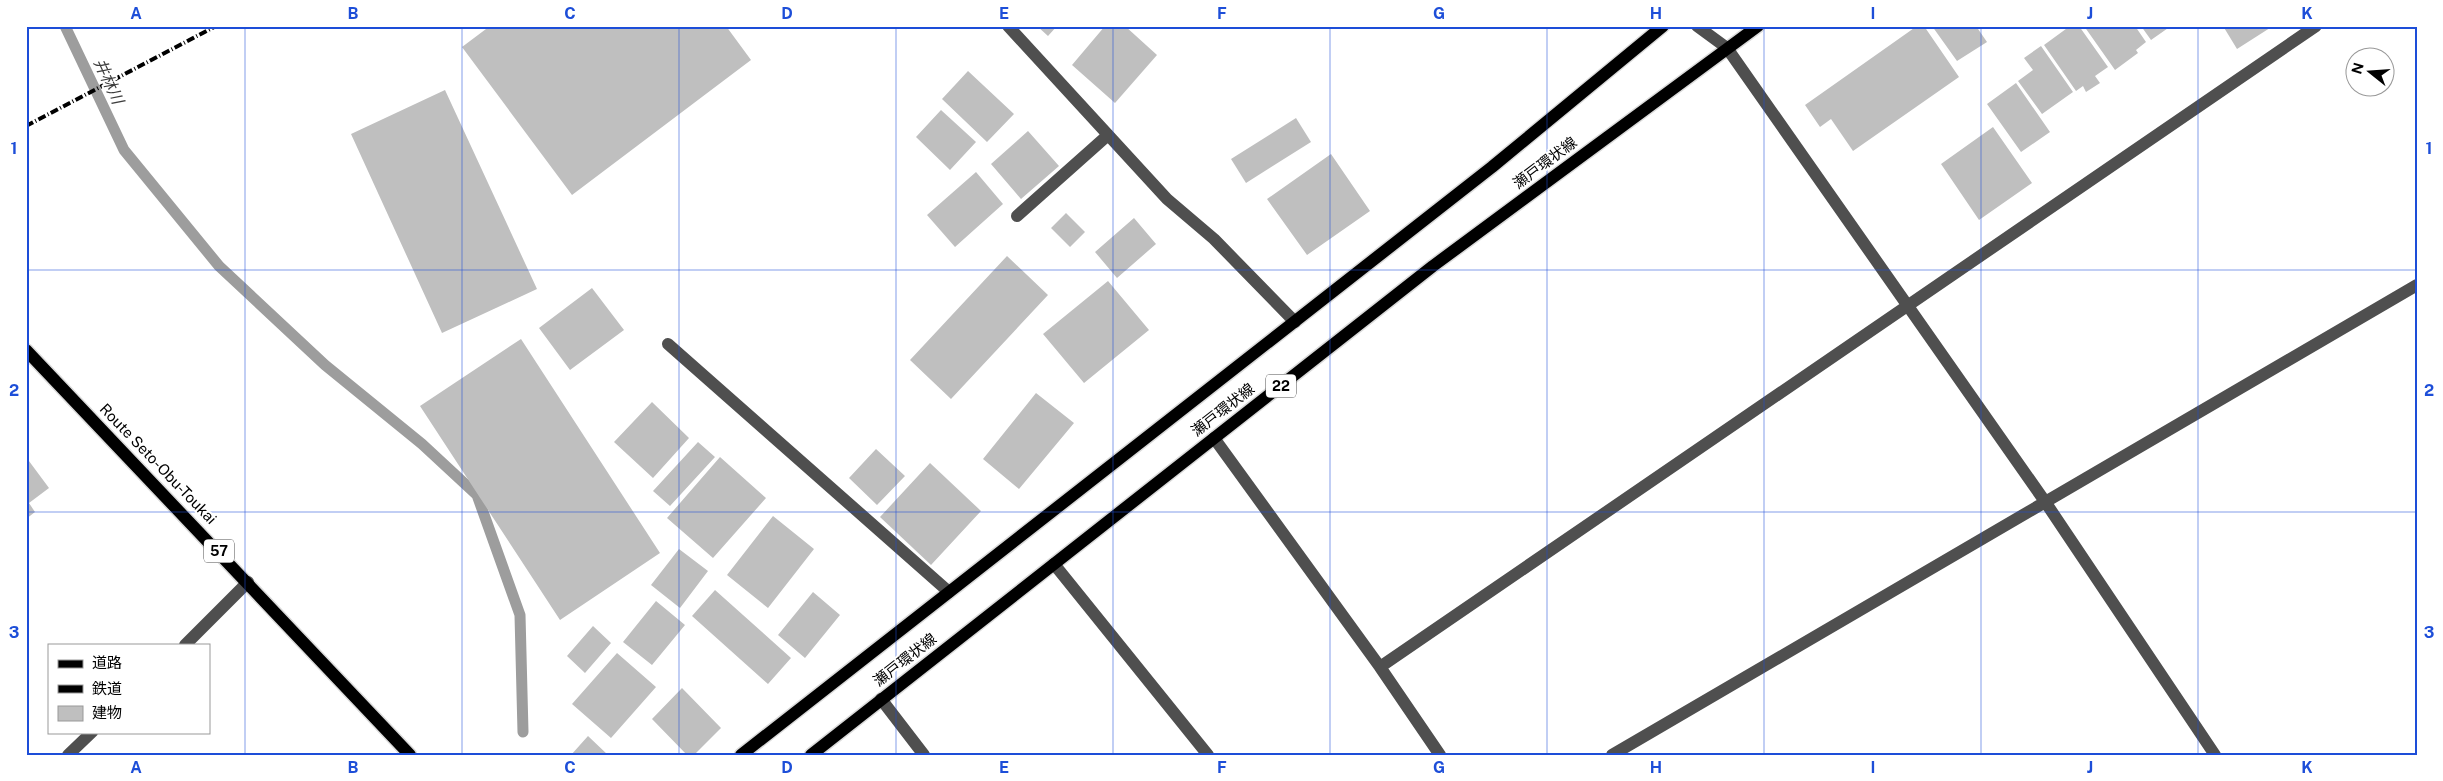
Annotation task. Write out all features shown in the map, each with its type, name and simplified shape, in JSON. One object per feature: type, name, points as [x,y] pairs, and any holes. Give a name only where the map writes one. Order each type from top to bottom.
[{"type":"main road","name":"瀬戸環状線","points":[[741,755],[1492,167],[1663,26]]},
{"type":"main road","name":"瀬戸環状線","points":[[810,755],[1433,266],[1758,26]]},
{"type":"main road","name":"Route Seto-Obu-Toukai","points":[[26,350],[410,755]]},
{"type":"street","points":[[1008,26],[1167,199],[1214,239],[1295,322]]},
{"type":"street","points":[[1697,26],[1727,48],[2046,503],[2215,755]]},
{"type":"street","points":[[1380,667],[2316,26]]},
{"type":"street","points":[[1017,216],[1108,135]]},
{"type":"street","points":[[1612,755],[2417,285]]},
{"type":"street","points":[[668,344],[949,592]]},
{"type":"street","points":[[1214,438],[1380,667],[1440,755]]},
{"type":"street","points":[[1054,564],[1208,755]]},
{"type":"street","points":[[185,644],[248,582]]},
{"type":"street","points":[[881,699],[924,755]]},
{"type":"street","points":[[68,755],[90,734]]},
{"type":"building","points":[[490,26],[726,26],[751,60],[572,195],[462,47]]},
{"type":"building","points":[[1037,26],[1057,26],[1048,36]]},
{"type":"building","points":[[1105,26],[1125,26],[1157,55],[1115,103],[1072,65]]},
{"type":"building","points":[[1917,26],[1924,26],[1959,77],[1853,151],[1831,119],[1820,127],[1805,105]]},
{"type":"building","points":[[1932,26],[1976,26],[1987,42],[1957,61]]},
{"type":"building","points":[[2070,26],[2079,26],[2108,67],[2095,76],[2100,83],[2086,92],[2083,86],[2076,91],[2044,45]]},
{"type":"building","points":[[2084,26],[2135,26],[2146,42],[2136,50],[2138,53],[2115,70]]},
{"type":"building","points":[[2141,26],[2171,26],[2151,40]]},
{"type":"building","points":[[2223,26],[2273,26],[2237,49]]},
{"type":"building","points":[[2041,46],[2073,92],[2042,114],[2018,81],[2033,70],[2024,58]]},
{"type":"building","points":[[968,71],[1014,114],[987,142],[942,99]]},
{"type":"building","points":[[2016,83],[2050,132],[2021,152],[1987,104]]},
{"type":"building","points":[[445,90],[537,289],[442,333],[351,134]]},
{"type":"building","points":[[941,110],[976,142],[950,170],[916,137]]},
{"type":"building","points":[[1296,118],[1311,142],[1246,183],[1231,159]]},
{"type":"building","points":[[1993,127],[2032,183],[1979,220],[1941,164]]},
{"type":"building","points":[[1028,131],[1059,166],[1021,199],[991,164]]},
{"type":"building","points":[[1331,154],[1370,211],[1307,255],[1267,199]]},
{"type":"building","points":[[976,172],[1003,204],[955,247],[927,215]]},
{"type":"building","points":[[1066,213],[1085,232],[1070,247],[1051,228]]},
{"type":"building","points":[[1134,218],[1156,244],[1117,278],[1095,252]]},
{"type":"building","points":[[1007,256],[1048,295],[951,399],[910,360]]},
{"type":"building","points":[[1108,281],[1149,330],[1084,383],[1043,334]]},
{"type":"building","points":[[592,288],[624,330],[570,370],[539,328]]},
{"type":"building","points":[[521,339],[660,553],[560,620],[420,406]]},
{"type":"building","points":[[1036,393],[1074,423],[1019,489],[983,459]]},
{"type":"building","points":[[652,402],[689,438],[653,478],[614,442]]},
{"type":"building","points":[[698,442],[715,457],[670,506],[653,491]]},
{"type":"building","points":[[876,449],[905,476],[877,505],[849,478]]},
{"type":"building","points":[[26,457],[49,488],[29,503],[35,512],[26,519]]},
{"type":"building","points":[[720,457],[766,498],[713,558],[667,518]]},
{"type":"building","points":[[930,463],[981,511],[931,565],[880,517]]},
{"type":"building","points":[[773,516],[814,549],[768,608],[727,575]]},
{"type":"building","points":[[679,549],[708,571],[680,608],[651,585]]},
{"type":"building","points":[[715,590],[791,658],[768,684],[692,616]]},
{"type":"building","points":[[813,592],[840,615],[805,658],[778,635]]},
{"type":"building","points":[[656,601],[685,625],[652,665],[623,642]]},
{"type":"building","points":[[593,626],[611,643],[585,673],[567,656]]},
{"type":"building","points":[[617,653],[656,687],[611,738],[572,704]]},
{"type":"building","points":[[682,688],[721,728],[694,755],[687,755],[652,719]]},
{"type":"building","points":[[588,736],[608,755],[571,755]]},
{"type":"waterway","name":"井林川","points":[[65,26],[124,150],[219,266],[325,365],[422,444],[477,495],[520,615],[523,732]]},
{"type":"railway","points":[[26,126],[216,26]]}]
